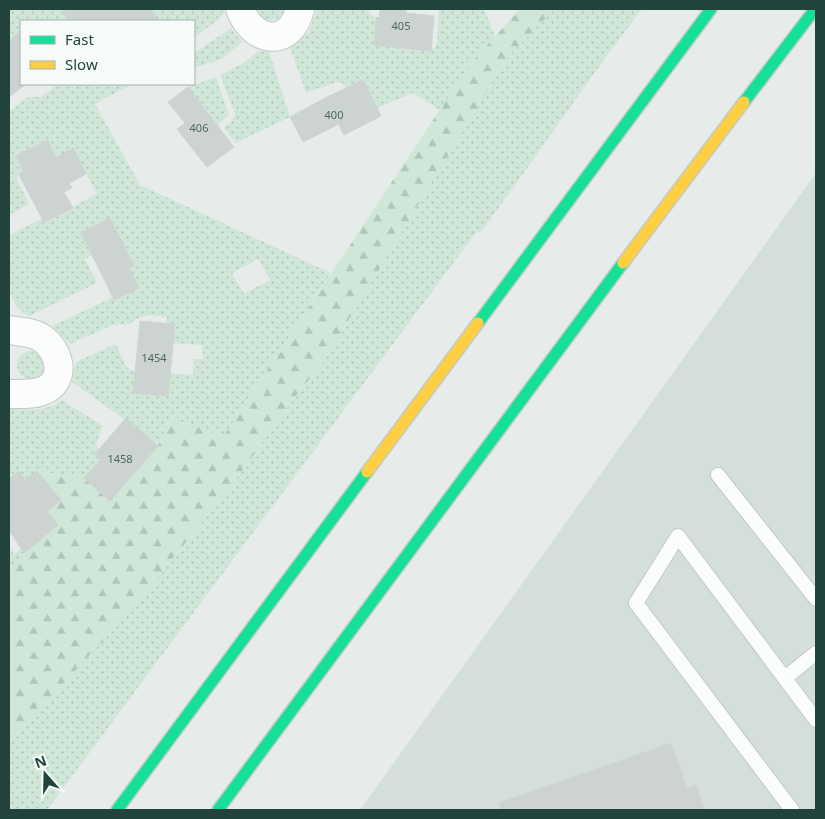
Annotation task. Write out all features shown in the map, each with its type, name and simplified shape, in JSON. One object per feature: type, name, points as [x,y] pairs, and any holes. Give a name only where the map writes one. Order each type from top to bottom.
[{"type":"highway","points":[[117,810],[711,9]]},
{"type":"highway","points":[[218,810],[705,153],[815,9]]},
{"type":"street","points":[[240,9],[247,23],[256,32],[268,37],[280,36],[291,30],[298,21],[300,9]]},
{"type":"street","points":[[9,330],[42,338],[58,356],[59,371],[56,380],[49,388],[36,393],[9,394]]},
{"type":"lane","points":[[718,475],[816,599]]},
{"type":"lane","points":[[792,810],[636,603],[678,536],[816,720]]},
{"type":"lane","points":[[785,678],[816,653]]},
{"type":"shaded area","points":[[816,173],[816,810],[360,810]]},
{"type":"green space","points":[[9,9],[70,9],[63,12],[67,20],[20,20],[20,32],[9,41]]},
{"type":"green space","points":[[151,9],[224,9],[218,20],[195,37],[195,20],[157,20]]},
{"type":"green space","points":[[257,9],[285,9],[279,19],[271,21],[265,20]]},
{"type":"green space","points":[[317,9],[367,9],[371,15],[379,18],[379,20],[376,20],[374,45],[431,51],[431,48],[435,48],[437,43],[439,9],[484,9],[495,36],[470,64],[440,110],[413,93],[377,108],[362,80],[346,88],[342,83],[337,82],[306,93],[290,47],[309,32]]},
{"type":"green space","points":[[520,9],[554,9],[506,59],[322,364],[297,394],[234,482],[133,608],[9,743],[9,569],[24,553],[58,525],[47,511],[60,499],[37,471],[84,478],[110,501],[158,446],[173,416],[223,437],[470,64]]},
{"type":"green space","points":[[554,9],[642,9],[480,233],[477,231],[47,810],[9,810],[9,743],[133,608],[234,482],[297,394],[322,364],[506,59]]},
{"type":"green space","points":[[231,28],[242,42],[222,59],[195,68],[195,52]]},
{"type":"green space","points":[[259,51],[269,52],[290,117],[236,143],[224,128],[232,121],[235,114],[220,75],[242,64]]},
{"type":"green space","points":[[216,77],[229,115],[217,126],[188,87]]},
{"type":"green space","points":[[57,85],[130,85],[95,104],[140,185],[331,273],[223,437],[173,416],[158,446],[72,382],[76,362],[116,344],[126,367],[135,372],[133,393],[168,396],[170,373],[193,375],[194,359],[203,359],[202,345],[173,343],[175,324],[166,323],[167,317],[143,316],[130,324],[113,325],[70,344],[52,326],[113,297],[129,268],[133,265],[110,219],[81,233],[92,255],[85,259],[97,283],[29,316],[20,310],[14,301],[8,280],[9,235],[42,219],[44,222],[97,194],[73,149],[56,158],[46,140],[16,156],[24,172],[16,177],[29,204],[9,215],[9,112],[28,97],[41,97]],"holes":[[[258,259],[270,280],[244,294],[232,273]]]},
{"type":"green space","points":[[31,351],[41,355],[45,365],[41,375],[31,379],[21,375],[17,365],[21,355]]},
{"type":"green space","points":[[62,400],[103,426],[96,444],[101,459],[84,478],[37,471],[25,480],[19,471],[9,479],[9,409],[43,409]]},
{"type":"green space","points":[[9,547],[14,554],[21,549],[24,553],[9,569]]},
{"type":"building","points":[[70,9],[151,9],[157,20],[67,20],[63,12]]},
{"type":"building","points":[[380,9],[406,9],[406,13],[434,16],[431,51],[374,45],[376,20],[379,20]]},
{"type":"building","points":[[20,32],[20,85],[25,85],[9,97],[9,41]]},
{"type":"building","points":[[363,80],[381,116],[344,135],[325,98]]},
{"type":"building","points":[[188,87],[204,108],[185,123],[168,102]]},
{"type":"building","points":[[325,98],[339,124],[303,142],[290,117]]},
{"type":"building","points":[[204,108],[234,147],[207,167],[177,129]]},
{"type":"building","points":[[47,140],[56,158],[73,148],[86,174],[69,183],[72,188],[64,192],[73,208],[44,222],[19,175],[24,172],[16,156]]},
{"type":"building","points":[[110,218],[134,266],[104,279],[81,233]]},
{"type":"building","points":[[129,268],[139,288],[114,300],[104,279]]},
{"type":"building","points":[[140,321],[175,324],[168,396],[133,393]]},
{"type":"building","points":[[126,418],[158,446],[110,501],[84,478],[101,459],[95,454]]},
{"type":"building","points":[[19,471],[25,480],[37,471],[61,500],[47,511],[58,525],[24,553],[9,530],[9,479]]},
{"type":"building","points":[[671,743],[687,788],[696,785],[704,810],[501,810],[499,803]]},
{"type":"traffic: fast","points":[[478,323],[711,9]]},
{"type":"traffic: fast","points":[[744,102],[815,9]]},
{"type":"traffic: fast","points":[[218,810],[623,263]]},
{"type":"traffic: fast","points":[[117,810],[367,472]]},
{"type":"traffic: slow","points":[[623,263],[744,102]]},
{"type":"traffic: slow","points":[[367,472],[478,323]]}]
